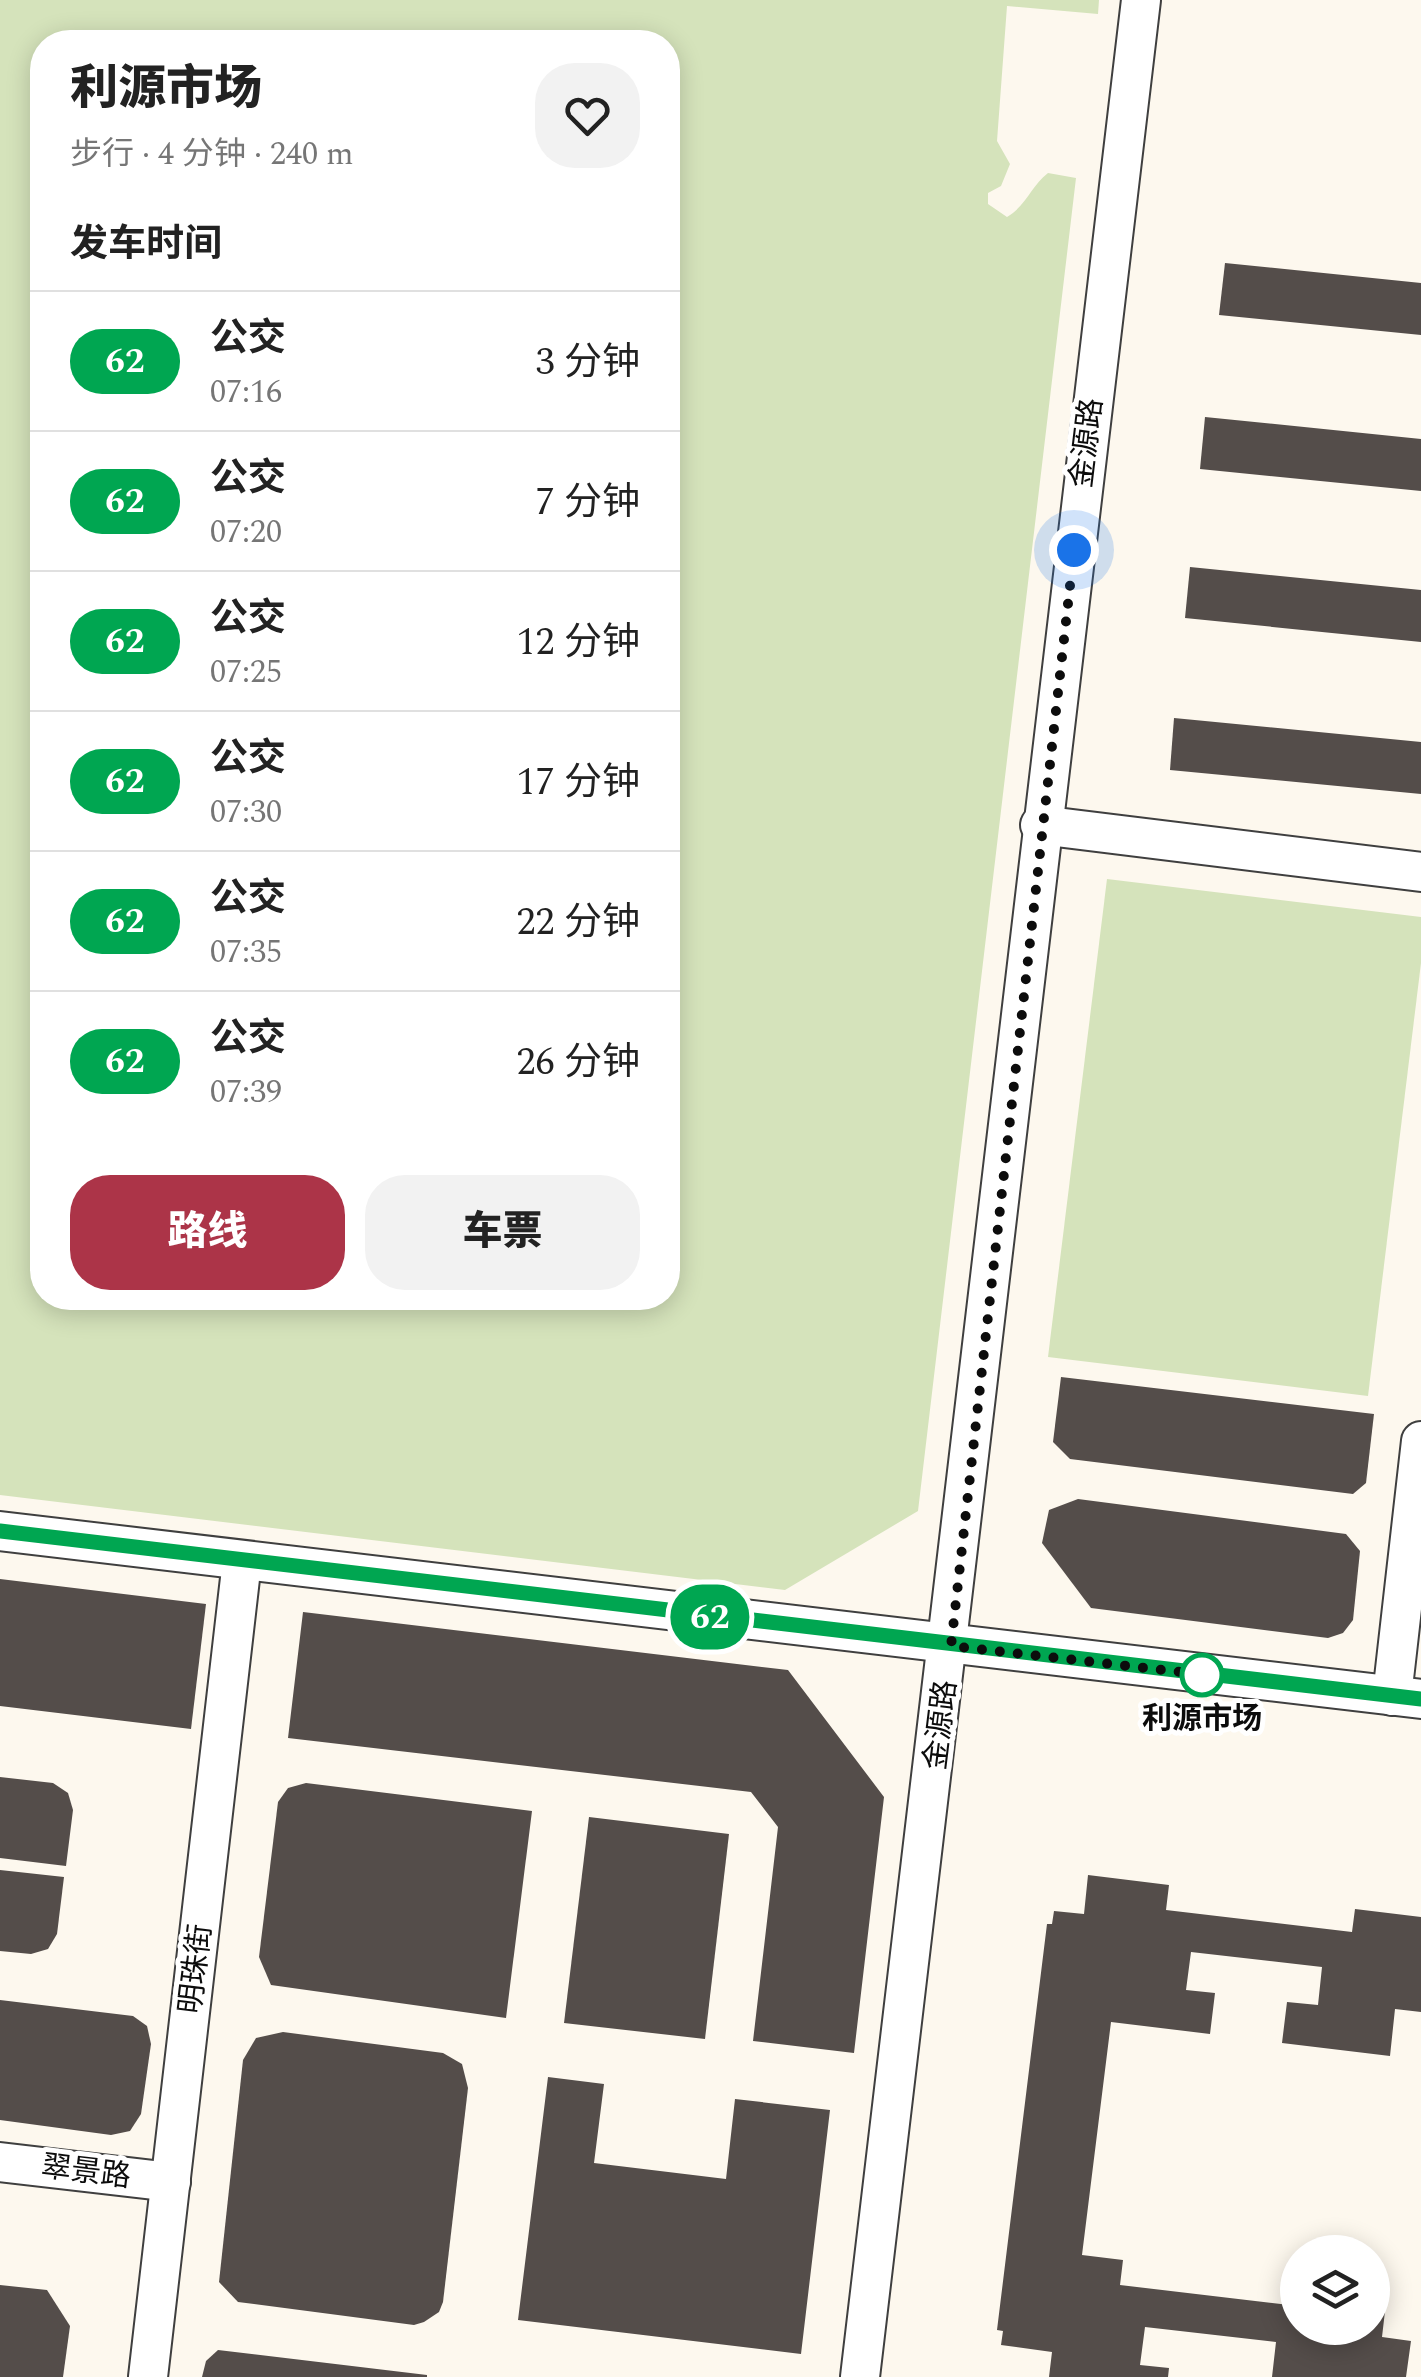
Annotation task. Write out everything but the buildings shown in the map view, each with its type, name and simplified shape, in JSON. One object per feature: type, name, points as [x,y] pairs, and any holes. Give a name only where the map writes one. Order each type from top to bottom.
[{"type":"street","name":"金源路","points":[[860,2377],[951,1646],[1040,825],[1141,0]]},
{"type":"street","points":[[1040,825],[1421,872]]},
{"type":"street","points":[[0,1531],[1407,1697],[1421,1441]]},
{"type":"street","name":"明珠街","points":[[148,2377],[242,1561]]},
{"type":"street","name":"翠景路","points":[[0,2162],[171,2182]]},
{"type":"green space","points":[[0,0],[1099,0],[1098,14],[1007,6],[997,141],[1010,164],[1001,186],[988,193],[988,204],[1007,217],[1048,173],[1076,178],[918,1511],[785,1590],[0,1495]]},
{"type":"green space","points":[[1107,879],[1421,917],[1421,963],[1368,1396],[1048,1357]]},
{"type":"bus line","name":"62","points":[[0,1531],[1421,1699]]},
{"type":"place","name":"利源市场","points":[[1202,1675]]},
{"type":"route","points":[[1074,550],[1040,825],[951,1646],[1208,1675],[1202,1675]]}]
